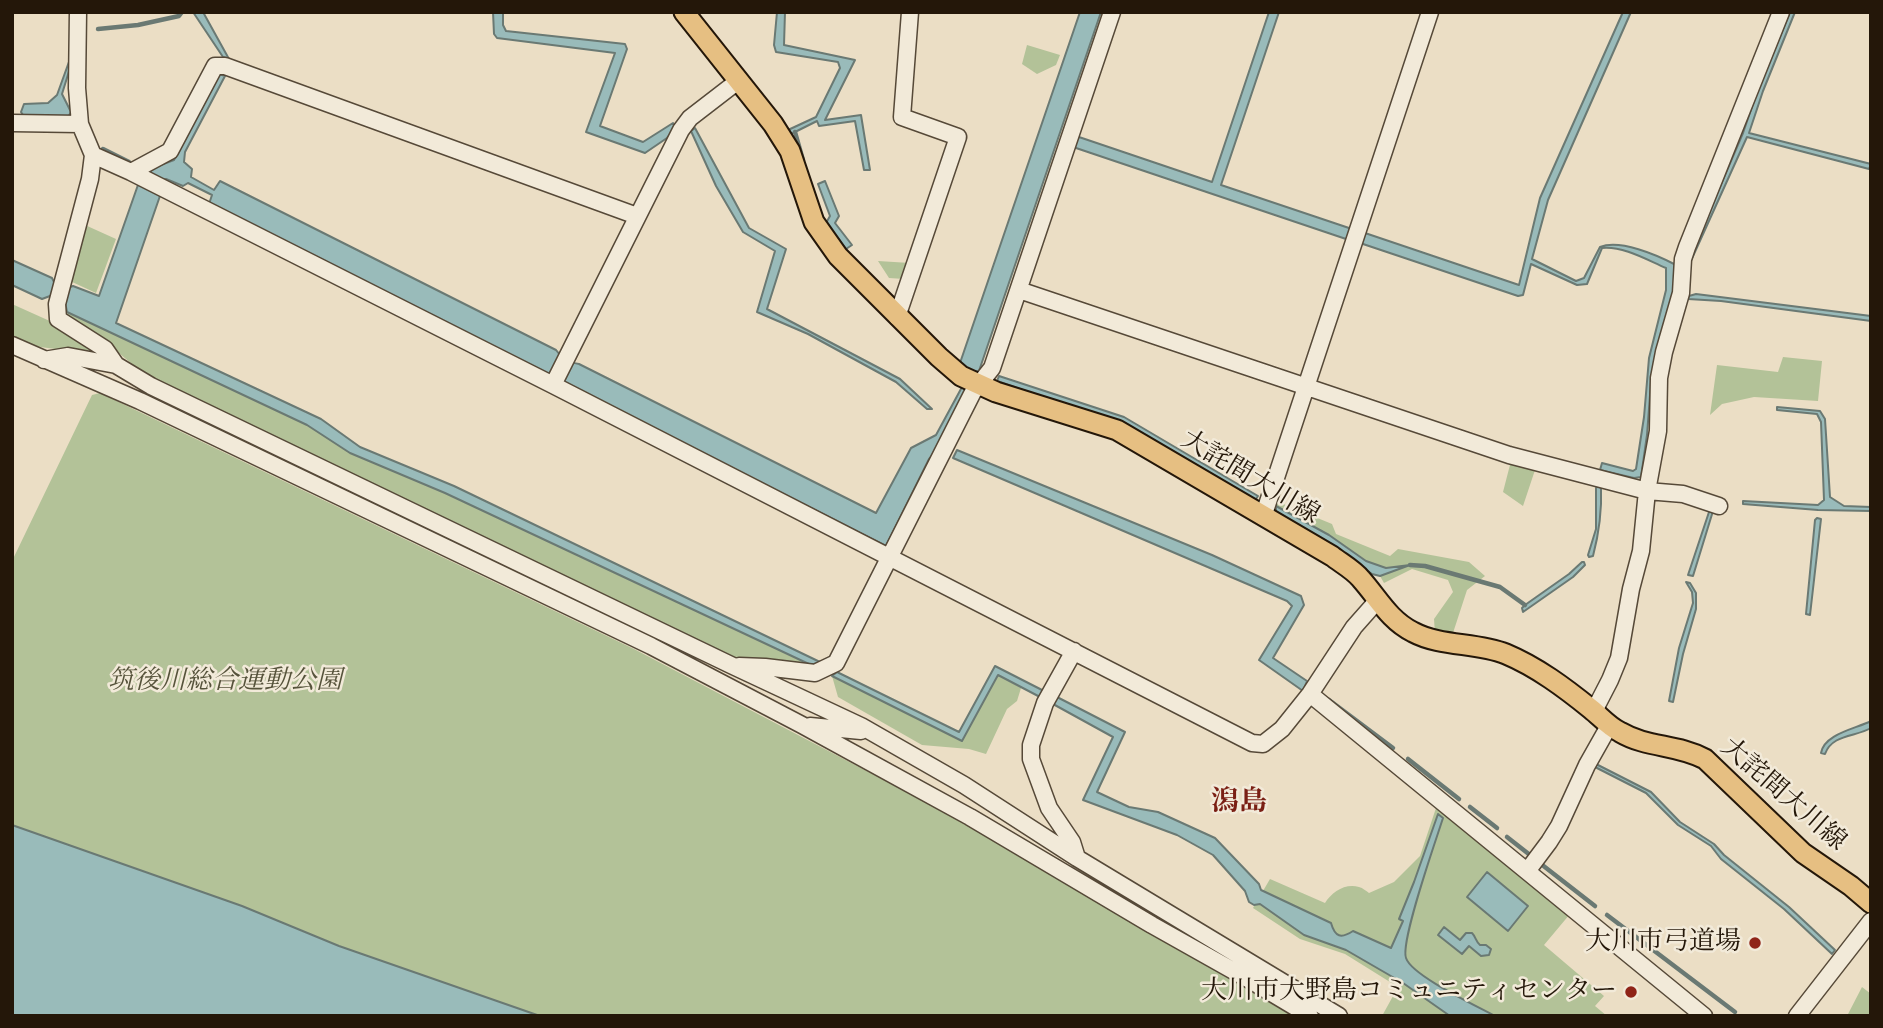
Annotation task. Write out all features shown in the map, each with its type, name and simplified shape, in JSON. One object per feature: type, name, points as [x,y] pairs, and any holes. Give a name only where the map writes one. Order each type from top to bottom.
[{"type":"main road","name":"大詫間大川線","points":[[684,12],[773,124],[790,151],[814,222],[838,256],[897,317],[961,376],[996,392],[1117,430],[1332,556],[1360,577],[1394,620],[1412,632],[1429,639],[1488,649],[1519,660],[1551,678],[1609,726],[1640,742],[1684,750],[1705,760],[1803,853],[1871,903]]},
{"type":"street","points":[[78,12],[77,88],[80,124],[93,155],[90,178],[57,304],[58,319],[105,349],[117,365]]},
{"type":"street","points":[[897,317],[958,137],[902,117],[910,12]]},
{"type":"street","points":[[696,670],[733,666],[815,673],[836,663],[973,392],[992,368],[1112,12]]},
{"type":"street","points":[[1263,517],[1430,12]]},
{"type":"street","points":[[1594,711],[1619,657],[1641,551],[1647,491],[1658,431],[1659,378],[1681,293],[1687,247],[1781,12]]},
{"type":"street","points":[[135,174],[170,151],[215,66],[225,66],[637,216]]},
{"type":"street","points":[[553,385],[681,130],[690,118],[738,81]]},
{"type":"street","points":[[12,123],[80,124]]},
{"type":"street","points":[[93,155],[164,188],[553,385],[1252,743],[1263,744],[1282,729],[1310,694],[1354,627],[1377,601]]},
{"type":"street","points":[[1019,290],[1509,455],[1647,491],[1683,494],[1718,506]]},
{"type":"street","points":[[12,345],[140,401],[651,646],[970,817],[1310,1016]]},
{"type":"street","points":[[44,360],[68,356],[117,365],[152,386],[871,732],[964,785],[1077,858],[1339,1016]]},
{"type":"street","points":[[1074,651],[1045,703],[1031,744],[1031,759],[1049,808],[1072,842],[1077,858]]},
{"type":"street","points":[[1310,694],[1704,1016]]},
{"type":"street","points":[[802,725],[871,732]]},
{"type":"street","points":[[1528,870],[1559,826],[1587,765],[1609,726]]},
{"type":"street","points":[[1797,1016],[1871,921]]},
{"type":"green space","points":[[1027,45],[1060,55],[1056,65],[1037,74],[1022,64]]},
{"type":"green space","points":[[85,225],[116,239],[96,293],[70,281]]},
{"type":"green space","points":[[878,261],[910,263],[904,279],[889,278]]},
{"type":"green space","points":[[12,304],[52,322],[101,355],[33,346],[12,337]]},
{"type":"green space","points":[[67,312],[307,425],[350,453],[445,493],[811,665],[736,659],[151,380],[107,343],[68,320]]},
{"type":"green space","points":[[1783,357],[1822,361],[1818,401],[1754,397],[1722,404],[1710,415],[1717,365],[1778,372]]},
{"type":"green space","name":"筑後川総合運動公園","points":[[100,393],[634,649],[962,821],[1292,1016],[540,1016],[339,946],[243,907],[12,825],[12,561],[92,395]]},
{"type":"green space","points":[[1511,461],[1535,470],[1523,506],[1503,492]]},
{"type":"green space","points":[[1276,501],[1332,524],[1336,534],[1390,556],[1398,549],[1469,562],[1485,576],[1467,590],[1452,636],[1435,634],[1434,619],[1453,592],[1448,580],[1412,569],[1384,583],[1380,576],[1406,566],[1386,568],[1366,561],[1329,535],[1276,506]]},
{"type":"green space","points":[[998,675],[1021,688],[1017,701],[1007,709],[986,754],[969,749],[922,745],[838,697],[832,676],[962,741]]},
{"type":"green space","points":[[1437,805],[1570,914],[1544,945],[1604,996],[1595,1006],[1607,1016],[1382,1016],[1398,987],[1345,954],[1300,939],[1253,908],[1270,879],[1325,903],[1331,895],[1344,887],[1359,887],[1369,893],[1394,882],[1420,856]]},
{"type":"green space","points":[[1862,987],[1871,994],[1871,1016],[1847,1016]]},
{"type":"water","points":[[193,12],[203,12],[229,59],[223,57]]},
{"type":"water","points":[[493,12],[503,12],[506,31],[625,44],[627,49],[600,126],[643,142],[673,123],[676,128],[667,138],[645,153],[586,132],[615,53],[497,38],[494,34]]},
{"type":"water","points":[[777,12],[785,12],[784,45],[855,60],[825,120],[861,115],[870,170],[864,170],[855,121],[819,126],[817,121],[791,134],[788,130],[816,117],[840,68],[838,62],[776,52],[774,45]]},
{"type":"water","points":[[1080,12],[1101,12],[979,371],[972,372],[960,363]]},
{"type":"water","points":[[1269,12],[1279,12],[1221,185],[1352,229],[1349,240],[1073,147],[1076,136],[1212,182]]},
{"type":"water","points":[[1623,12],[1631,12],[1548,200],[1532,259],[1576,281],[1584,278],[1600,247],[1608,245],[1638,249],[1676,265],[1676,284],[1651,382],[1641,477],[1634,478],[1600,470],[1602,463],[1633,471],[1636,469],[1649,358],[1666,290],[1666,268],[1627,251],[1602,248],[1587,284],[1577,285],[1531,264],[1523,295],[1518,296],[1360,243],[1365,233],[1519,285],[1540,198]]},
{"type":"water","points":[[1790,12],[1795,12],[1749,133],[1871,164],[1869,169],[1747,137],[1689,265],[1688,261],[1743,133]]},
{"type":"water","points":[[70,59],[62,94],[71,112],[67,119],[25,118],[21,112],[24,104],[48,103],[57,95]]},
{"type":"water","points":[[219,74],[225,76],[185,152],[184,162],[192,169],[191,177],[214,190],[220,181],[556,350],[569,362],[579,364],[876,513],[911,448],[936,435],[962,387],[968,390],[940,447],[929,459],[886,546],[209,204],[212,195],[188,183],[183,186],[166,179],[161,180],[161,193],[116,323],[321,419],[360,447],[454,486],[820,662],[811,665],[445,493],[350,453],[307,425],[67,312],[65,302],[50,296],[42,299],[12,285],[12,260],[52,278],[55,284],[67,288],[73,286],[99,296],[139,182],[144,184],[150,169],[174,160]]},
{"type":"water","points":[[695,128],[749,228],[786,249],[767,309],[900,379],[932,409],[927,409],[896,382],[808,334],[757,312],[775,251],[743,232],[716,186],[691,131]]},
{"type":"water","points":[[825,181],[839,216],[835,223],[852,245],[846,249],[826,223],[830,216],[818,184]]},
{"type":"water","points":[[1696,294],[1871,316],[1871,321],[1688,299]]},
{"type":"water","points":[[999,376],[1124,417],[1258,496],[1254,502],[1126,426],[997,381]]},
{"type":"water","points":[[1777,407],[1820,411],[1825,419],[1830,497],[1844,506],[1871,507],[1871,511],[1743,504],[1743,501],[1818,505],[1824,500],[1821,422],[1817,414],[1777,410]]},
{"type":"water","points":[[957,450],[1212,555],[1301,596],[1304,605],[1273,658],[1307,681],[1303,691],[1259,660],[1292,606],[1287,601],[953,458]]},
{"type":"water","points":[[1598,486],[1601,488],[1600,522],[1593,556],[1589,557],[1596,529]]},
{"type":"water","points":[[1276,506],[1329,535],[1366,561],[1386,568],[1410,565],[1380,576],[1372,574],[1340,550],[1276,513]]},
{"type":"water","points":[[1710,509],[1713,511],[1693,576],[1688,575]]},
{"type":"water","points":[[1817,518],[1821,519],[1810,615],[1806,614]]},
{"type":"water","points":[[1582,562],[1585,565],[1573,577],[1523,612],[1525,605]]},
{"type":"water","points":[[1686,582],[1690,583],[1696,593],[1696,609],[1673,702],[1669,701],[1679,648],[1693,603],[1692,592]]},
{"type":"water","points":[[995,666],[1044,691],[1040,697],[998,675],[962,741],[832,676],[837,672],[959,732]]},
{"type":"water","points":[[1057,697],[1125,732],[1097,792],[1129,807],[1158,812],[1215,838],[1259,884],[1261,890],[1331,923],[1339,935],[1353,931],[1391,948],[1403,921],[1399,919],[1438,814],[1443,818],[1413,912],[1406,958],[1432,982],[1495,1016],[1450,1016],[1403,983],[1346,950],[1304,935],[1260,904],[1249,902],[1245,891],[1213,855],[1177,835],[1083,800],[1113,737],[1053,704]]},
{"type":"water","points":[[1871,721],[1871,728],[1839,739],[1825,754],[1821,753],[1823,746],[1834,737]]},
{"type":"water","points":[[1596,764],[1651,792],[1680,822],[1714,844],[1789,907],[1835,950],[1832,954],[1784,909],[1721,859],[1711,846],[1678,825],[1646,793],[1595,767]]},
{"type":"water","points":[[12,825],[242,906],[339,946],[540,1016],[12,1016]]},
{"type":"water","points":[[1487,872],[1528,906],[1508,931],[1467,897]]},
{"type":"water","points":[[1444,927],[1460,940],[1466,933],[1472,933],[1480,945],[1491,949],[1489,955],[1481,956],[1469,946],[1462,954],[1438,935]]},
{"type":"waterway","points":[[98,29],[138,25],[179,16],[182,12]]},
{"type":"waterway","points":[[795,132],[803,160]]},
{"type":"waterway","points":[[103,149],[129,162]]},
{"type":"waterway","points":[[1410,565],[1425,566],[1500,587],[1525,605]]},
{"type":"waterway","points":[[1329,700],[1393,748]]},
{"type":"waterway","points":[[1408,759],[1459,799]]},
{"type":"waterway","points":[[1470,807],[1497,828]]},
{"type":"waterway","points":[[1507,837],[1530,855]]},
{"type":"waterway","points":[[1541,864],[1595,906]]},
{"type":"waterway","points":[[1607,915],[1735,1012]]},
{"type":"place","name":"大川市弓道場","points":[[1755,943]]},
{"type":"place","name":"大川市大野島コミュニティセンター","points":[[1631,992]]},
{"type":"district","name":"潟島","points":[[1239,803]]}]
